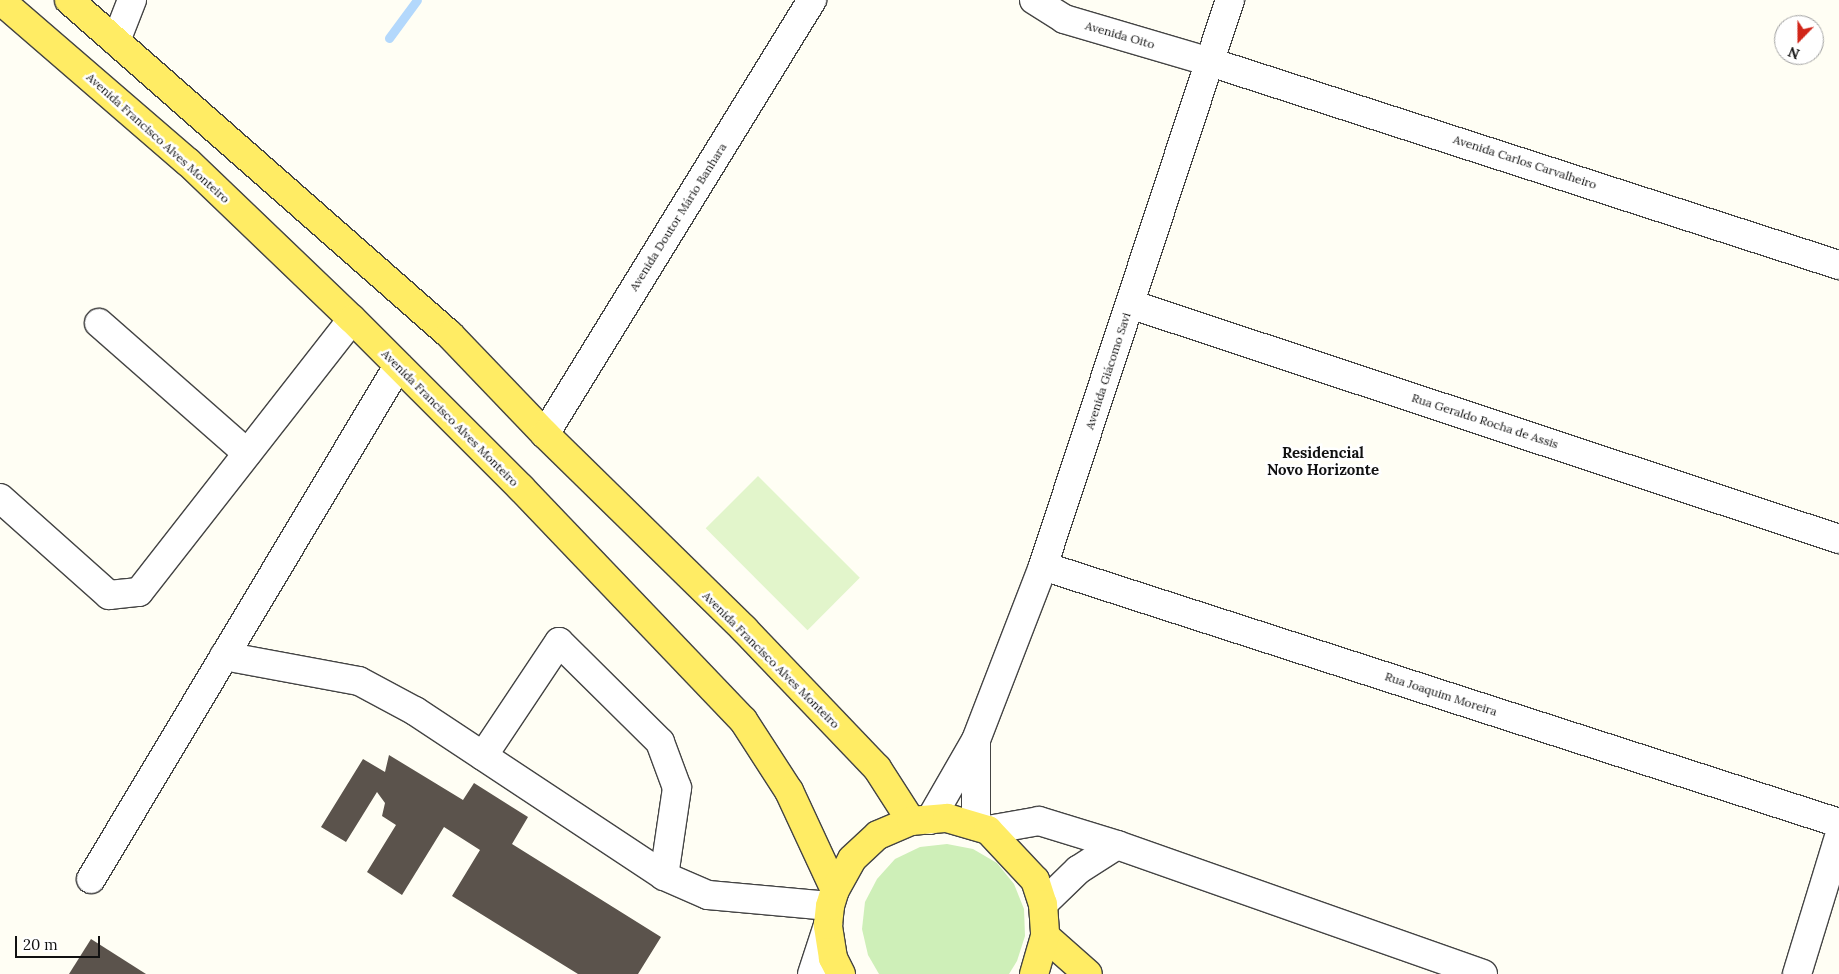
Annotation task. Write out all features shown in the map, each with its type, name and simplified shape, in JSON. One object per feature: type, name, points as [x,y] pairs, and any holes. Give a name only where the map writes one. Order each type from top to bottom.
[{"type":"main road","name":"Avenida Francisco Alves Monteiro","points":[[0,0],[188,162],[352,319],[521,488],[743,720],[789,791],[831,907],[833,958],[841,974]]},
{"type":"main road","name":"Avenida Francisco Alves Monteiro","points":[[69,0],[450,335],[544,434],[744,630],[877,768],[920,820]]},
{"type":"main road","points":[[831,907],[852,858],[878,835],[920,820],[947,818],[982,828],[1035,880],[1043,904],[1045,936],[1034,974]]},
{"type":"main road","points":[[1045,936],[1088,974]]},
{"type":"street","points":[[116,41],[132,0]]},
{"type":"street","name":"Avenida Doutor Mário Banhara","points":[[544,434],[812,0]]},
{"type":"street","name":"Avenida Oito","points":[[1034,0],[1064,19],[1210,62]]},
{"type":"street","name":"Avenida Giácomo Savi","points":[[920,820],[976,740],[1043,566],[1230,0]]},
{"type":"street","name":"Avenida Carlos Carvalheiro","points":[[1210,62],[1839,265]]},
{"type":"street","name":"Rua Geraldo Rocha de Assis","points":[[1130,304],[1839,539]]},
{"type":"street","points":[[0,498],[109,595],[139,592],[352,319]]},
{"type":"street","points":[[99,322],[247,452]]},
{"type":"street","points":[[91,879],[398,366]]},
{"type":"street","name":"Rua Joaquim Moreira","points":[[1043,566],[1839,823]]},
{"type":"street","points":[[483,756],[559,642],[660,742],[677,788],[664,876]]},
{"type":"street","points":[[224,656],[359,680],[415,711],[664,876],[708,895],[831,907],[812,974]]},
{"type":"street","name":"Avenida Giácomo Savi","points":[[976,740],[982,828]]},
{"type":"street","points":[[982,828],[1039,821],[1117,844],[1483,974]]},
{"type":"street","points":[[1797,974],[1839,836]]},
{"type":"street","points":[[1043,904],[1078,870],[1117,844]]},
{"type":"green space","points":[[758,476],[860,578],[807,630],[706,528]]},
{"type":"green space","points":[[947,844],[973,849],[997,863],[1014,884],[1024,909],[1025,936],[1017,961],[1009,974],[879,974],[868,955],[862,929],[865,902],[877,879],[895,859],[920,847]]},
{"type":"building","points":[[389,755],[463,800],[474,783],[528,817],[512,844],[661,937],[638,974],[578,974],[452,896],[480,850],[444,827],[402,895],[367,872],[396,825],[382,816],[385,803],[377,792],[346,842],[321,827],[363,759],[385,772]]},
{"type":"building","points":[[91,939],[146,974],[69,974]]},
{"type":"waterway","points":[[389,38],[417,0]]},
{"type":"district","name":"Residencial Novo Horizonte","points":[[1323,460]]}]
